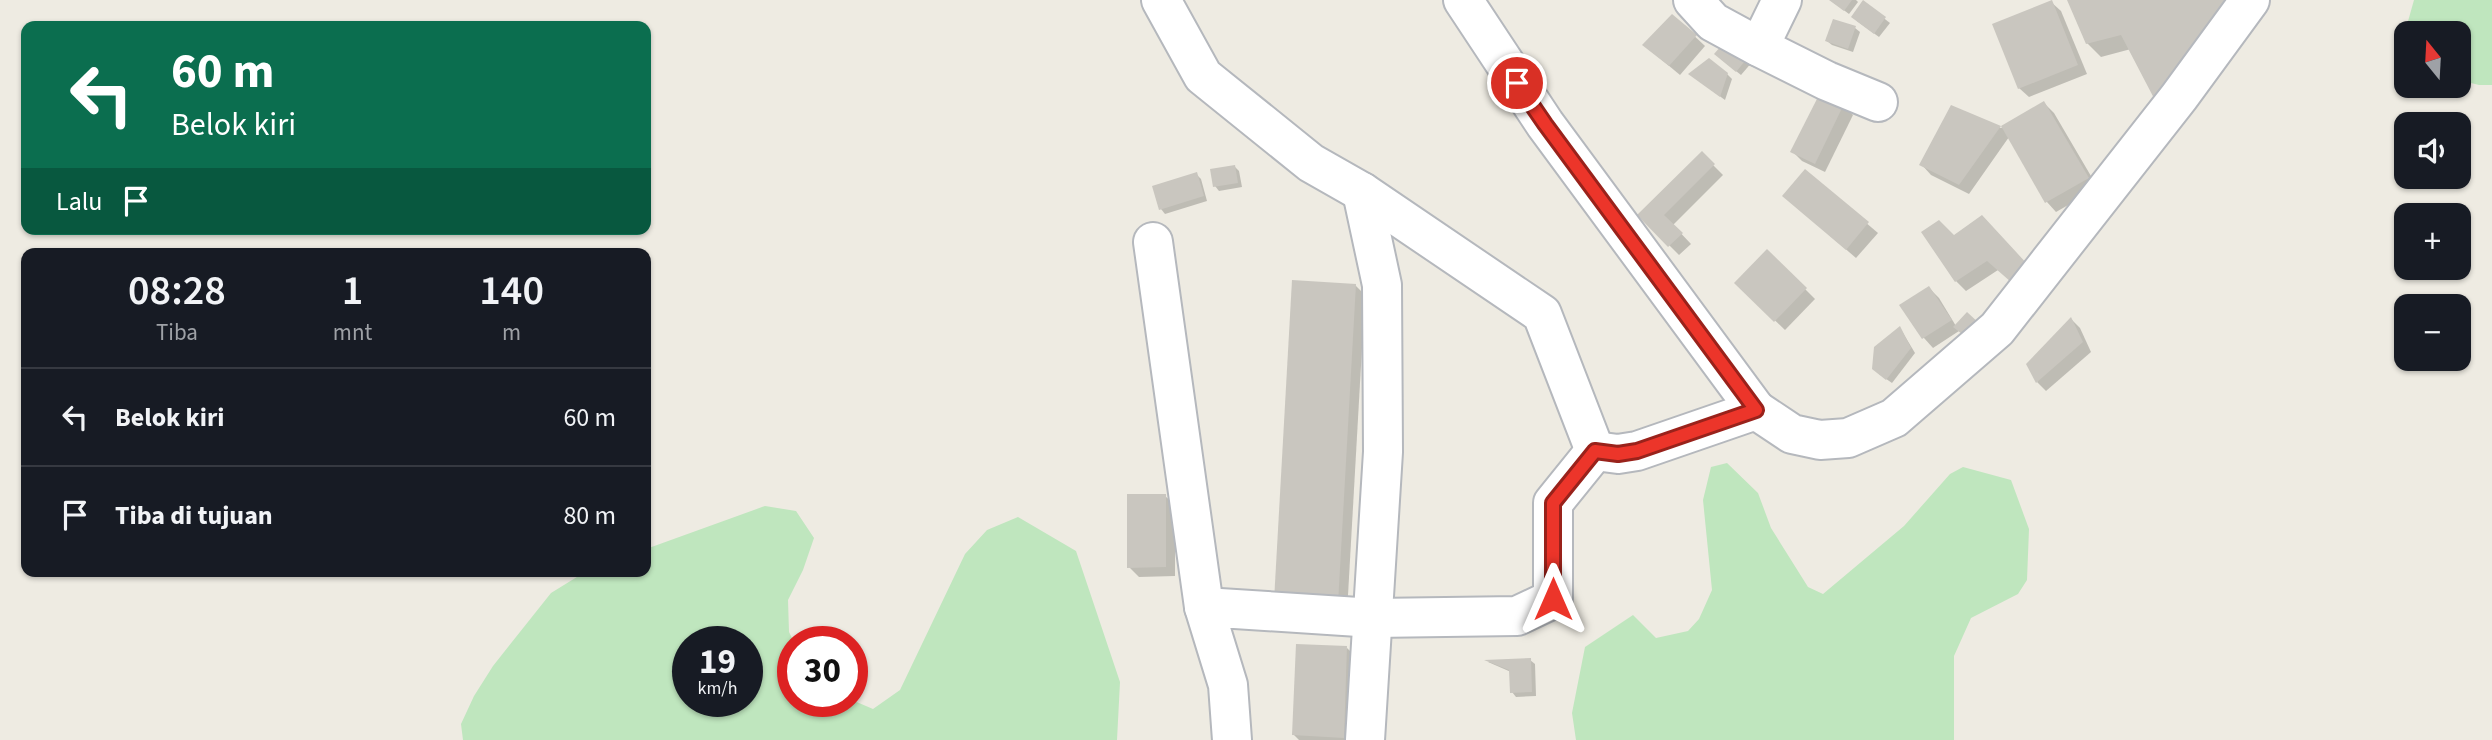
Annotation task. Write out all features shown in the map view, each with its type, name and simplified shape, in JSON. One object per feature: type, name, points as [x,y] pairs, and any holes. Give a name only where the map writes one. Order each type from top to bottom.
[{"type":"street","points":[[1161,0],[1203,76],[1311,163],[1362,192],[1542,314],[1595,451]]},
{"type":"street","points":[[1463,0],[1545,124],[1756,410],[1792,434],[1821,440],[1848,438],[1894,418],[1997,329],[2179,97],[2250,0]]},
{"type":"street","points":[[1693,0],[1713,22],[1827,81],[1878,102]]},
{"type":"street","points":[[1759,47],[1782,0]]},
{"type":"street","points":[[1362,192],[1382,285],[1383,452],[1365,740]]},
{"type":"street","points":[[1153,242],[1204,607],[1228,685],[1232,740]]},
{"type":"street","points":[[1595,451],[1618,454],[1637,451],[1756,410]]},
{"type":"street","points":[[1204,607],[1374,618],[1517,616],[1553,599],[1553,503],[1595,451]]},
{"type":"green space","points":[[2414,0],[2492,0],[2492,85],[2471,83],[2471,21],[2408,21]]},
{"type":"green space","points":[[1727,463],[1758,493],[1771,528],[1808,587],[1823,594],[1904,526],[1950,474],[1963,467],[2011,480],[2029,529],[2027,580],[2018,594],[1971,618],[1954,656],[1954,740],[1576,740],[1572,713],[1585,647],[1633,615],[1656,638],[1688,631],[1699,619],[1712,590],[1703,500],[1711,467]]},
{"type":"green space","points":[[765,506],[796,511],[814,538],[803,570],[788,600],[789,626],[777,626],[777,717],[868,717],[868,707],[873,709],[900,690],[965,554],[987,530],[1018,517],[1076,551],[1120,682],[1117,740],[463,740],[461,724],[474,696],[493,666],[551,593],[577,577],[651,577],[651,547]]},
{"type":"building","points":[[1829,0],[1852,0],[1844,11]]},
{"type":"building","points":[[1863,0],[1886,17],[1874,34],[1851,17]]},
{"type":"building","points":[[2052,0],[2078,65],[2018,89],[1992,24]]},
{"type":"building","points":[[2067,0],[2239,0],[2157,104],[2121,35],[2086,44]]},
{"type":"building","points":[[1672,14],[1697,35],[1669,66],[1642,45]]},
{"type":"building","points":[[1833,19],[1856,26],[1848,49],[1825,41]]},
{"type":"building","points":[[1729,37],[1750,55],[1736,72],[1714,54]]},
{"type":"building","points":[[1709,58],[1728,73],[1720,97],[1688,74]]},
{"type":"building","points":[[1820,93],[1844,104],[1815,164],[1790,152]]},
{"type":"building","points":[[2044,101],[2089,178],[2045,203],[2001,126]]},
{"type":"building","points":[[1951,105],[2001,126],[1959,185],[1919,165]]},
{"type":"building","points":[[1702,151],[1715,164],[1664,215],[1683,233],[1668,247],[1637,215]]},
{"type":"building","points":[[1235,165],[1238,183],[1213,187],[1210,169]]},
{"type":"building","points":[[1805,169],[1869,222],[1846,250],[1782,196]]},
{"type":"building","points":[[1197,172],[1204,196],[1159,210],[1152,186]]},
{"type":"building","points":[[1982,215],[2029,266],[2011,282],[1987,261],[1955,282],[1921,232],[1939,220],[1954,235]]},
{"type":"building","points":[[1767,249],[1807,288],[1774,322],[1734,283]]},
{"type":"building","points":[[1292,280],[1356,284],[1338,604],[1274,601]]},
{"type":"building","points":[[1929,286],[1952,320],[1922,339],[1899,305]]},
{"type":"building","points":[[1967,312],[1980,324],[1962,334],[1953,327]]},
{"type":"building","points":[[2071,317],[2083,342],[2036,383],[2026,364]]},
{"type":"building","points":[[1900,326],[1911,348],[1886,380],[1872,369],[1874,347]]},
{"type":"building","points":[[1127,494],[1166,494],[1166,567],[1127,568]]},
{"type":"building","points":[[1296,644],[1347,646],[1344,738],[1292,735]]},
{"type":"building","points":[[1531,658],[1532,692],[1510,693],[1509,670],[1484,660]]},
{"type":"route","points":[[1517,83],[1756,410],[1637,451],[1618,454],[1595,451],[1553,503],[1553,599]]}]
